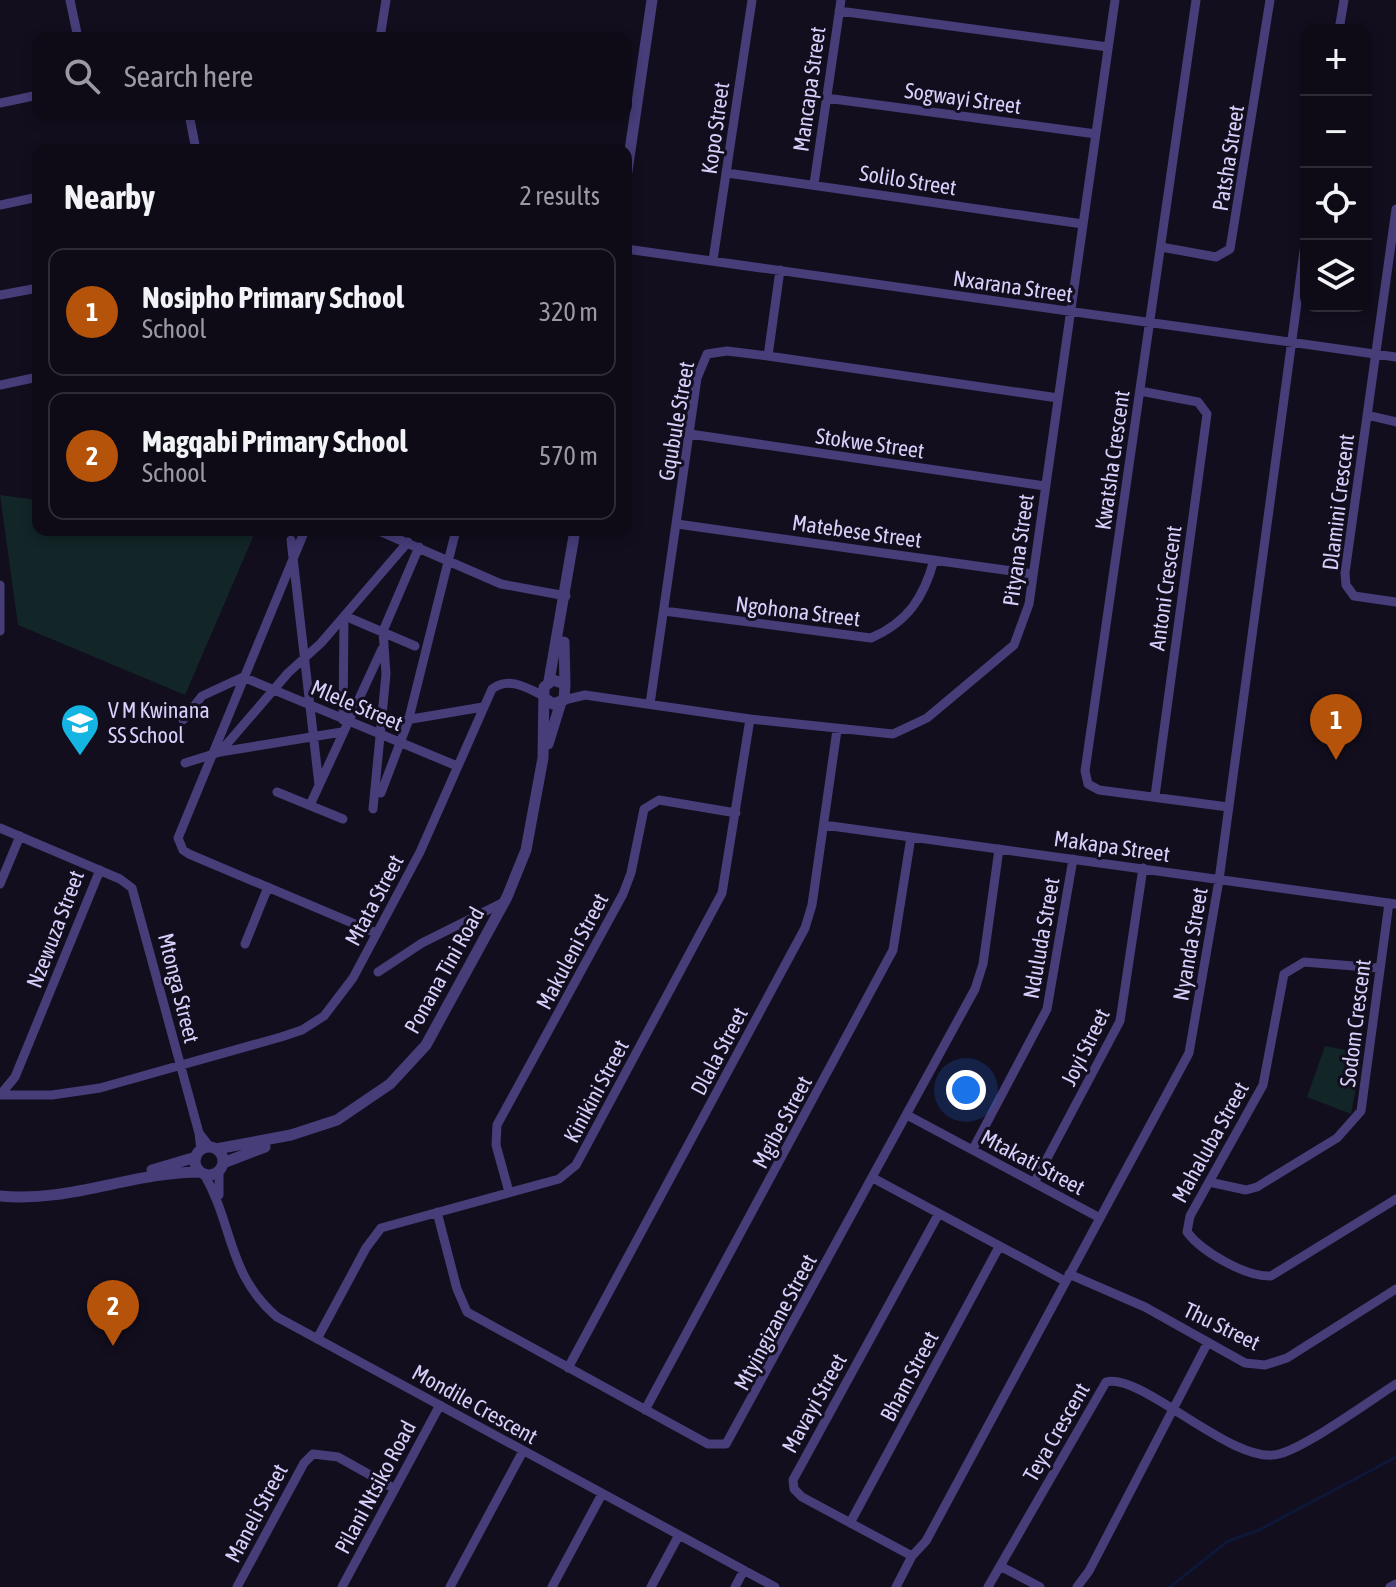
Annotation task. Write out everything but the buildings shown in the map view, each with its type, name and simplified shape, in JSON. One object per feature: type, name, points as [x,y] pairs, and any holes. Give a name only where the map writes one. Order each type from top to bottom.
[{"type":"street","points":[[70,0],[77,32]]},
{"type":"street","points":[[381,32],[386,0]]},
{"type":"street","points":[[632,97],[652,0]]},
{"type":"street","name":"Kopo Street","points":[[713,260],[752,0]]},
{"type":"street","name":"Mancapa Street","points":[[814,184],[841,0]]},
{"type":"street","name":"Pityana Street","points":[[565,685],[585,695],[750,719],[893,734],[927,718],[1014,645],[1026,618],[1033,574],[1115,0]]},
{"type":"street","name":"Kwatsha Crescent","points":[[1196,0],[1085,771],[1088,784],[1099,790],[1228,807]]},
{"type":"street","name":"Patsha Street","points":[[1161,247],[1216,257],[1230,249],[1270,0]]},
{"type":"street","points":[[1340,24],[1344,0]]},
{"type":"street","points":[[839,11],[1108,47]]},
{"type":"street","points":[[0,103],[32,96]]},
{"type":"street","name":"Sogwayi Street","points":[[826,98],[1096,134]]},
{"type":"street","points":[[190,120],[195,144]]},
{"type":"street","points":[[629,144],[630,120]]},
{"type":"street","name":"Solilo Street","points":[[727,173],[1083,224]]},
{"type":"street","points":[[0,205],[32,198]]},
{"type":"street","name":"Dlamini Crescent","points":[[1396,209],[1374,354],[1346,585],[1354,596],[1396,602]]},
{"type":"street","name":"Nyanda Street","points":[[896,1587],[912,1556],[926,1541],[1189,1053],[1219,880],[1305,240]]},
{"type":"street","name":"Nxarana Street","points":[[632,250],[1396,357]]},
{"type":"street","points":[[768,356],[780,270]]},
{"type":"street","points":[[0,295],[32,289]]},
{"type":"street","points":[[1383,291],[1396,294]]},
{"type":"street","name":"Gqubule Street","points":[[650,704],[699,365],[707,354],[727,351],[768,356],[1058,398]]},
{"type":"street","points":[[0,385],[32,378]]},
{"type":"street","name":"Antoni Crescent","points":[[1140,391],[1202,404],[1206,423],[1155,796]]},
{"type":"street","name":"Dlamini Crescent","points":[[1367,415],[1396,422]]},
{"type":"street","name":"Stokwe Street","points":[[690,434],[1045,486]]},
{"type":"street","name":"Matebese Street","points":[[677,524],[1033,574]]},
{"type":"street","points":[[303,536],[243,677],[215,753],[181,825],[180,845],[189,854],[376,933]]},
{"type":"street","points":[[392,536],[513,587],[566,596]]},
{"type":"street","points":[[381,793],[408,722],[454,536]]},
{"type":"street","points":[[545,698],[563,617],[574,536]]},
{"type":"street","points":[[291,540],[319,785]]},
{"type":"street","points":[[215,753],[347,615],[408,542]]},
{"type":"street","points":[[345,720],[371,679],[383,636],[419,547]]},
{"type":"street","name":"Ngohona Street","points":[[664,611],[871,638],[918,603],[934,560]]},
{"type":"street","points":[[0,585],[0,631]]},
{"type":"street","points":[[347,615],[383,636],[415,646]]},
{"type":"street","points":[[310,805],[345,720],[347,615]]},
{"type":"street","points":[[527,687],[553,704],[563,701],[563,617]]},
{"type":"street","points":[[373,809],[386,674],[383,636]]},
{"type":"street","points":[[183,720],[202,696],[243,677]]},
{"type":"street","name":"Mlele Street","points":[[243,677],[457,766]]},
{"type":"street","points":[[548,682],[557,680],[565,685]]},
{"type":"street","name":"Mtata Street","points":[[0,1095],[52,1095],[100,1088],[281,1037],[313,1024],[346,989],[425,842],[492,689],[500,684],[527,687],[548,682]]},
{"type":"street","name":"Pityana Street","points":[[563,701],[585,695]]},
{"type":"street","name":"Ponana Tini Road","points":[[0,1196],[64,1195],[142,1177],[202,1173],[221,1167],[291,1135],[337,1120],[374,1097],[412,1063],[446,1012],[505,900],[526,850],[543,758],[545,698]]},
{"type":"street","name":"Ponana Tini Road","points":[[543,758],[563,701]]},
{"type":"street","points":[[382,724],[483,707]]},
{"type":"street","name":"Kinikini Street","points":[[317,1339],[377,1231],[559,1179],[576,1165],[716,907],[726,880],[750,719]]},
{"type":"street","name":"Dlala Street","points":[[568,1368],[805,928],[837,730]]},
{"type":"street","points":[[185,763],[215,753],[342,732]]},
{"type":"street","points":[[277,792],[343,819]]},
{"type":"street","name":"Makuleni Street","points":[[509,1192],[496,1145],[497,1125],[626,887],[644,809],[659,800],[736,813]]},
{"type":"street","name":"Makapa Street","points":[[824,825],[1392,903]]},
{"type":"street","name":"Nzewuza Street","points":[[0,828],[100,870],[15,1077],[0,1095]]},
{"type":"street","points":[[0,884],[20,836]]},
{"type":"street","name":"Mgibe Street","points":[[645,1410],[893,950],[911,837]]},
{"type":"street","name":"Mtyingizane Street","points":[[437,1212],[461,1302],[467,1312],[708,1444],[726,1444],[978,982],[999,849]]},
{"type":"street","name":"Nduluda Street","points":[[973,1149],[1047,1009],[1073,859]]},
{"type":"street","name":"Joyi Street","points":[[1034,1183],[1120,1021],[1143,868]]},
{"type":"street","name":"Mtonga Street","points":[[100,870],[127,883],[135,895],[206,1151]]},
{"type":"street","points":[[245,944],[268,887]]},
{"type":"street","points":[[378,972],[422,943],[505,900]]},
{"type":"street","name":"Sodom Crescent","points":[[1209,1182],[1246,1190],[1257,1187],[1337,1138],[1358,1117],[1365,1095],[1378,968],[1392,903]]},
{"type":"street","name":"Mahaluba Street","points":[[1378,968],[1304,962],[1284,974],[1263,1085],[1188,1220],[1187,1232],[1219,1256],[1262,1276],[1283,1270],[1396,1199]]},
{"type":"street","name":"Mtakati Street","points":[[907,1115],[1100,1218]]},
{"type":"street","name":"Ponana Tini Road","points":[[142,1177],[160,1167],[206,1151],[291,1135]]},
{"type":"street","points":[[206,1151],[221,1167]]},
{"type":"street","points":[[202,1173],[206,1151]]},
{"type":"street","name":"Mondile Crescent","points":[[219,1199],[221,1167]]},
{"type":"street","name":"Mondile Crescent","points":[[202,1173],[219,1199],[247,1285],[277,1317],[775,1587]]},
{"type":"street","name":"Thu Street","points":[[873,1178],[999,1247],[1067,1278],[1145,1307],[1245,1363],[1271,1365],[1396,1289]]},
{"type":"street","name":"Mavayi Street","points":[[912,1556],[802,1497],[794,1489],[793,1480],[938,1215]]},
{"type":"street","name":"Bham Street","points":[[850,1523],[999,1247]]},
{"type":"street","points":[[1077,1587],[1089,1571],[1175,1411],[1208,1342]]},
{"type":"street","name":"Teya Crescent","points":[[988,1587],[1106,1382],[1122,1382],[1252,1453],[1270,1456],[1296,1446],[1396,1384]]},
{"type":"street","name":"Pilani Ntsiko Road","points":[[342,1587],[440,1405]]},
{"type":"street","points":[[450,1587],[523,1451]]},
{"type":"street","name":"Maneli Street","points":[[237,1587],[304,1463],[313,1454],[338,1457],[395,1489]]},
{"type":"street","points":[[552,1587],[602,1494]]},
{"type":"street","points":[[651,1587],[679,1535]]},
{"type":"street","points":[[1000,1566],[1040,1587]]},
{"type":"street","points":[[735,1587],[744,1570]]},
{"type":"street","points":[[1390,1587],[1396,1584]]},
{"type":"green space","points":[[0,495],[32,499],[32,536],[253,536],[185,695],[18,625]]},
{"type":"green space","points":[[1325,1046],[1362,1053],[1351,1114],[1307,1097]]},
{"type":"waterway","points":[[1170,1587],[1228,1541],[1259,1530],[1396,1457]]},
{"type":"place","name":"V M Kwinana SS School","points":[[80,757]]},
{"type":"place","name":"Nosipho Primary School","points":[[1336,760]]},
{"type":"place","name":"Magqabi Primary School","points":[[113,1346]]}]
